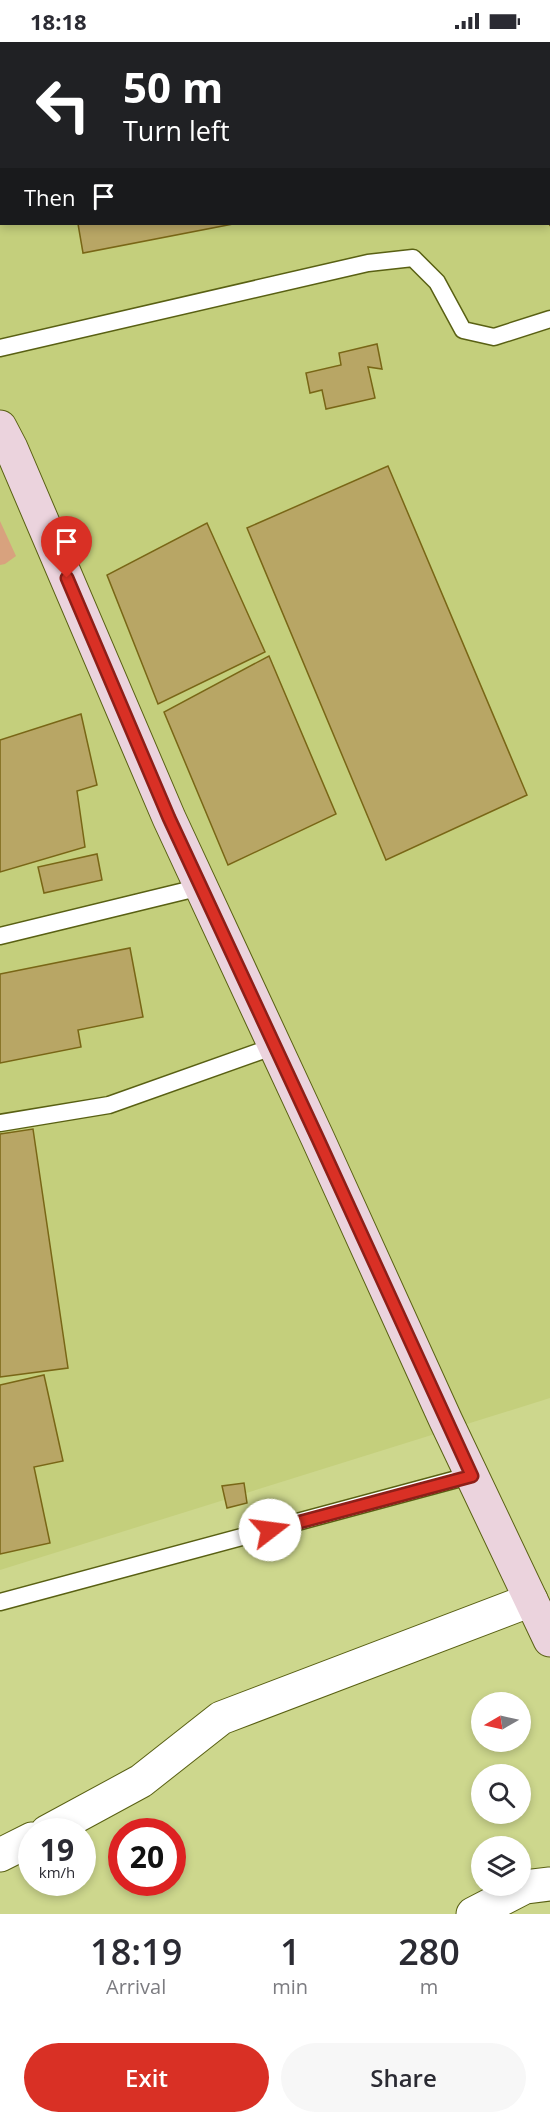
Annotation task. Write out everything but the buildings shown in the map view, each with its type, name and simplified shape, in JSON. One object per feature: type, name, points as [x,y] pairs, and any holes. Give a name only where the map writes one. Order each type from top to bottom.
[{"type":"main road","points":[[0,427],[169,818],[472,1476],[550,1640]]},
{"type":"street","points":[[73,1818],[141,1781],[221,1718],[531,1600]]},
{"type":"street","points":[[0,1855],[18,1846]]},
{"type":"street","points":[[473,1914],[525,1887],[550,1884]]},
{"type":"lane","points":[[0,348],[368,263],[413,258],[437,282],[463,330],[494,337],[550,320]]},
{"type":"lane","points":[[0,936],[201,887]]},
{"type":"lane","points":[[0,1123],[109,1105],[275,1046]]},
{"type":"lane","points":[[0,1602],[472,1476]]},
{"type":"shaded area","points":[[0,225],[550,225],[550,1398],[0,1570]]},
{"type":"shaded area","points":[[0,521],[16,556],[0,565]]},
{"type":"route","points":[[67,578],[169,818],[472,1476],[270,1530]]}]
